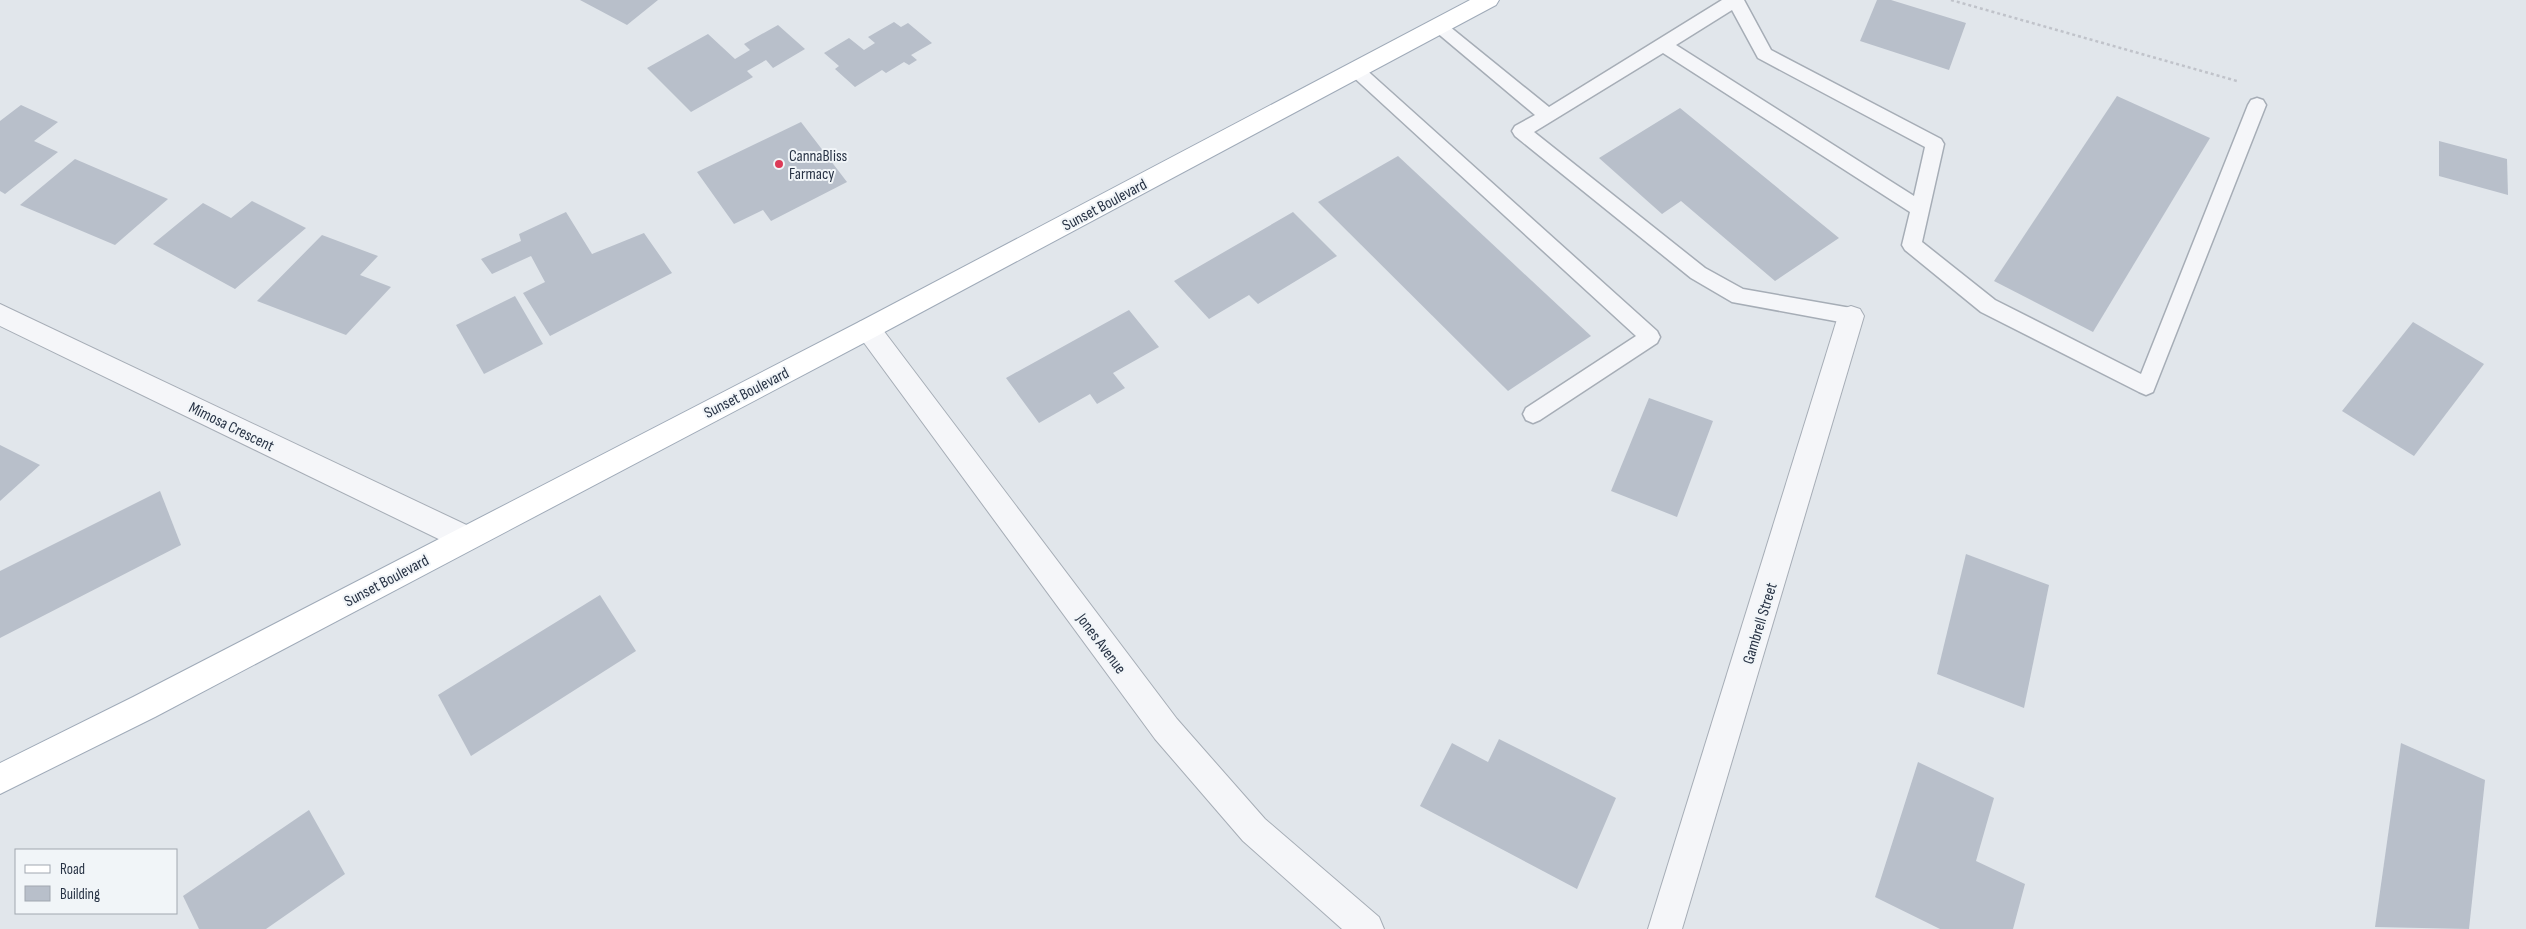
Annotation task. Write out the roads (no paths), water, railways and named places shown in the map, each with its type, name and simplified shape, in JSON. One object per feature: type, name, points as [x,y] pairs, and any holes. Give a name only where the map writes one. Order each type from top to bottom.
[{"type":"main road","name":"Sunset Boulevard","points":[[0,779],[153,703],[465,538],[868,329],[1488,0]]},
{"type":"street","name":"Mimosa Crescent","points":[[0,314],[465,538]]},
{"type":"street","name":"Gambrell Street","points":[[1665,929],[1851,316]]},
{"type":"street","name":"Jones Avenue","points":[[868,329],[1166,729],[1254,830],[1367,929]]},
{"type":"lane","points":[[1851,316],[1738,296],[1698,273],[1521,132],[1736,1],[1764,54],[1935,144],[1912,245],[1988,306],[2146,386],[2257,105]]},
{"type":"lane","points":[[1438,26],[1548,116]]},
{"type":"lane","points":[[1664,45],[1920,209]]},
{"type":"lane","points":[[1356,70],[1650,337],[1533,414]]},
{"type":"place","name":"CannaBliss Farmacy","points":[[779,164]]}]
